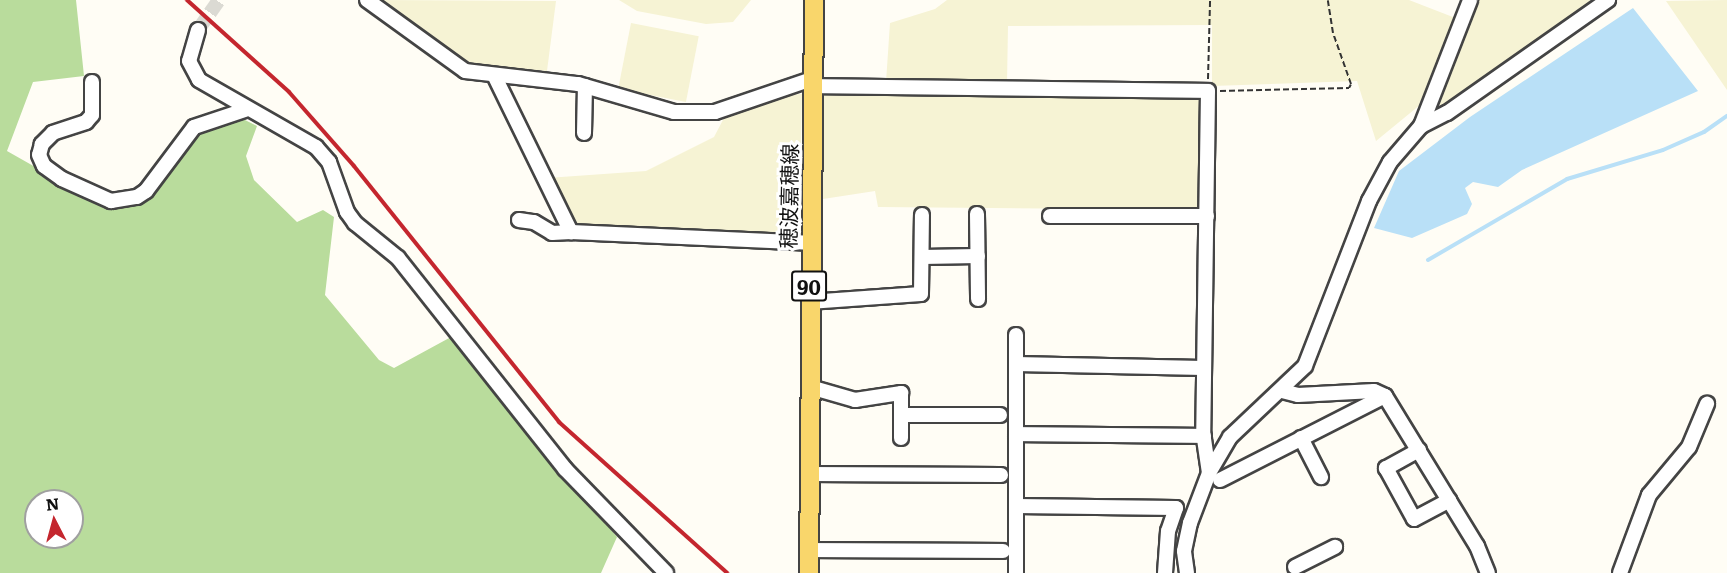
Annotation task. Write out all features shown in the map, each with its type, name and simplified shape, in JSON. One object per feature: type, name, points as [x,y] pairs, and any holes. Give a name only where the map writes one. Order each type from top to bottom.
[{"type":"main road","name":"穂波嘉穂線","points":[[809,573],[809,243],[814,0]]},
{"type":"street","points":[[368,0],[447,61],[465,71],[495,77],[545,77],[694,115],[715,112],[812,82],[1208,91],[1204,436],[1215,476]]},
{"type":"street","points":[[1187,573],[1184,551],[1190,523],[1215,476],[1230,436],[1282,391],[1305,366],[1369,201],[1390,162],[1421,126],[1470,0]]},
{"type":"street","points":[[1421,126],[1447,113],[1608,0]]},
{"type":"street","points":[[198,30],[189,61],[194,74],[245,110],[316,147],[329,162],[346,212],[398,258],[565,469],[666,573]]},
{"type":"street","points":[[495,77],[571,232]]},
{"type":"street","points":[[92,82],[92,115],[86,122],[53,133],[42,144],[39,155],[44,166],[62,179],[111,201],[137,197],[146,191],[194,127],[245,110]]},
{"type":"street","points":[[584,133],[585,86]]},
{"type":"street","points":[[977,214],[978,299]]},
{"type":"street","points":[[809,302],[921,294],[922,215]]},
{"type":"street","points":[[1050,216],[1207,216]]},
{"type":"street","points":[[519,220],[534,222],[552,232],[809,243]]},
{"type":"street","points":[[922,256],[978,256]]},
{"type":"street","points":[[1016,335],[1016,573]]},
{"type":"street","points":[[1016,364],[1203,368]]},
{"type":"street","points":[[810,387],[855,400],[901,393],[901,438]]},
{"type":"street","points":[[1282,391],[1298,395],[1374,391],[1385,396],[1477,546],[1488,573]]},
{"type":"street","points":[[1215,476],[1301,438],[1385,396]]},
{"type":"street","points":[[1620,573],[1649,495],[1689,447],[1707,404]]},
{"type":"street","points":[[901,415],[1000,415]]},
{"type":"street","points":[[1016,434],[1204,436]]},
{"type":"street","points":[[1301,438],[1322,477]]},
{"type":"street","points":[[1419,450],[1386,468],[1414,519],[1449,500]]},
{"type":"street","points":[[809,474],[1002,475]]},
{"type":"street","points":[[1016,506],[1176,508],[1168,531],[1164,573]]},
{"type":"street","points":[[1292,571],[1335,547]]},
{"type":"street","points":[[810,550],[1003,551]]},
{"type":"path","points":[[1210,0],[1208,91],[1349,88],[1352,84],[1333,33],[1328,0]]},
{"type":"shaded area","points":[[379,0],[556,1],[547,71],[471,65]]},
{"type":"shaded area","points":[[619,0],[751,0],[733,22],[706,24],[637,11]]},
{"type":"shaded area","points":[[947,0],[1409,0],[1458,19],[1464,0],[1599,0],[1446,107],[1426,100],[1376,141],[1357,81],[1212,86],[1212,25],[1008,26],[1007,83],[886,82],[890,23],[935,9]]},
{"type":"shaded area","points":[[1727,0],[1727,90],[1666,1]]},
{"type":"shaded area","points":[[631,23],[699,36],[686,102],[618,89]]},
{"type":"shaded area","points":[[823,92],[1204,95],[1202,210],[878,207],[875,191],[823,199]]},
{"type":"shaded area","points":[[802,94],[799,238],[570,226],[547,178],[646,171],[714,137],[724,118],[788,95]]},
{"type":"green space","points":[[0,0],[76,0],[84,76],[33,82],[7,151],[37,168],[58,185],[110,206],[127,205],[151,197],[199,131],[243,119],[257,126],[246,156],[254,180],[297,222],[323,210],[334,217],[325,295],[379,360],[394,368],[451,337],[617,537],[601,573],[0,573]]},
{"type":"water","points":[[1633,8],[1698,91],[1522,170],[1498,187],[1473,182],[1465,188],[1472,204],[1467,214],[1412,238],[1374,228],[1399,171],[1470,117]]},
{"type":"waterway","points":[[1428,260],[1567,179],[1663,150],[1704,132],[1727,116]]},
{"type":"tunnel","points":[[198,30],[219,0]]},
{"type":"railway","points":[[187,0],[289,92],[354,166],[559,422],[727,573]]}]
